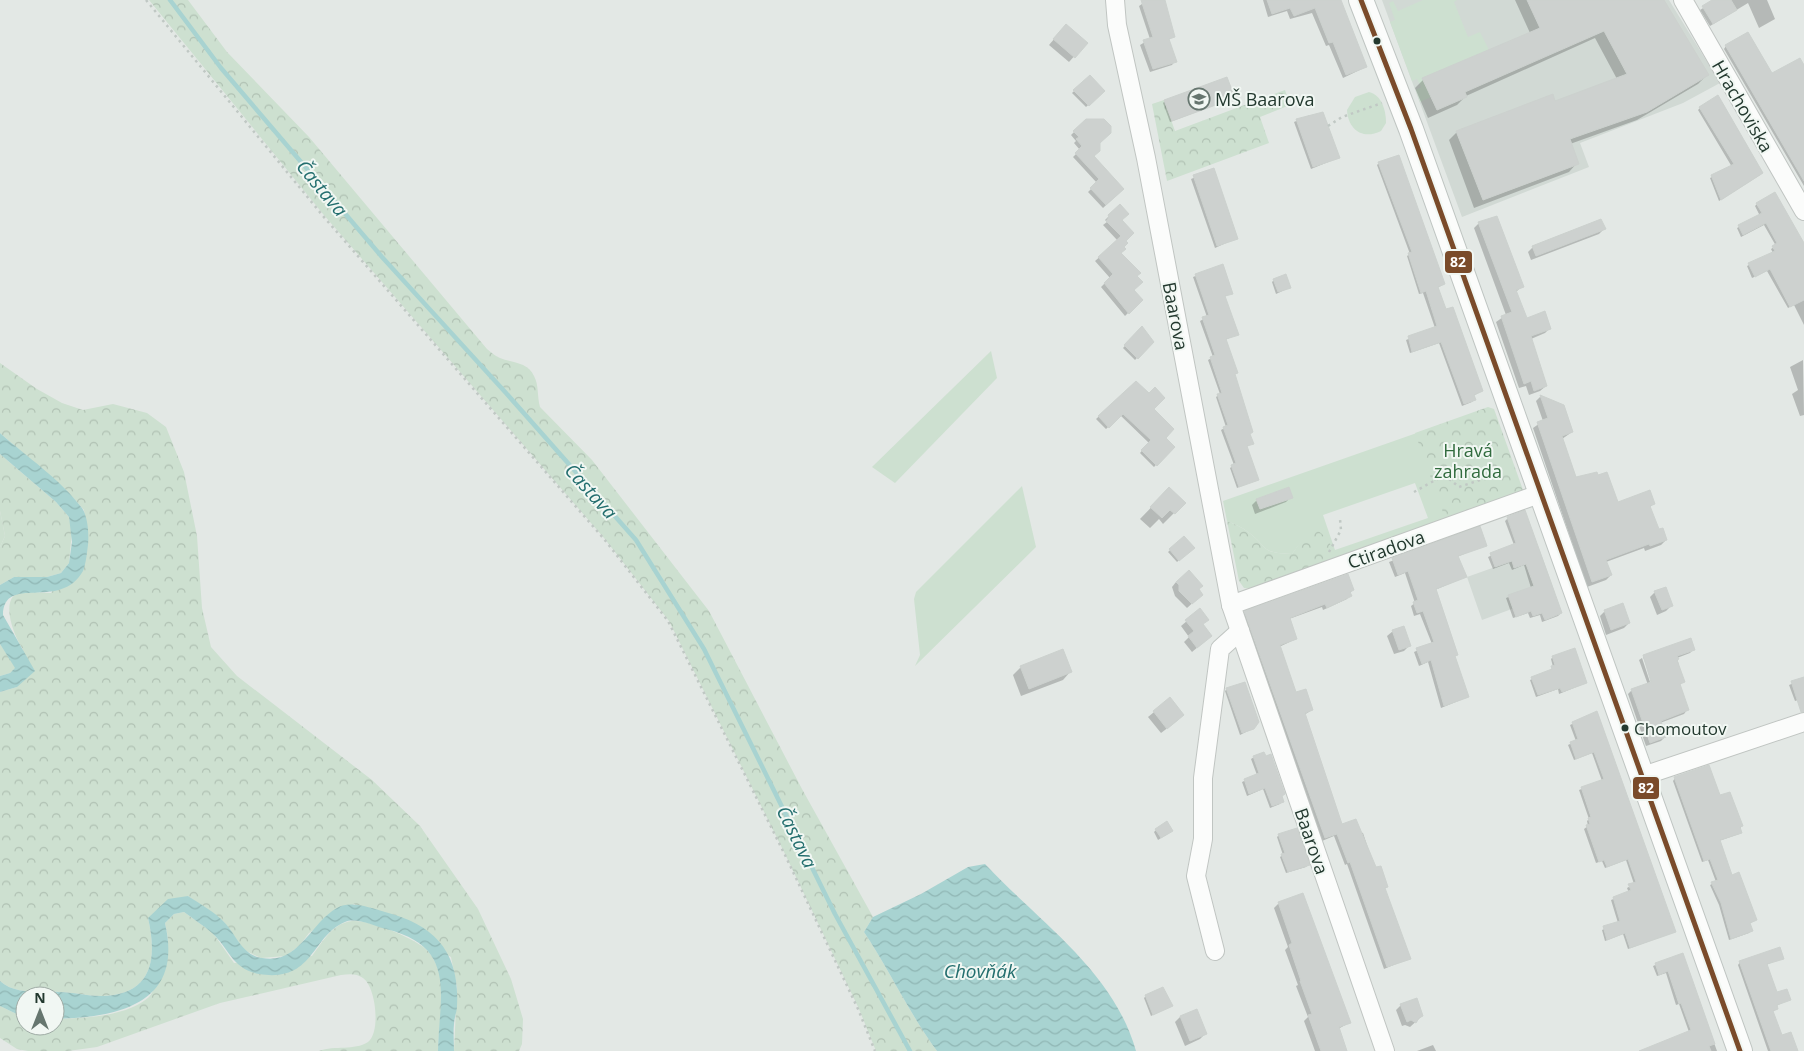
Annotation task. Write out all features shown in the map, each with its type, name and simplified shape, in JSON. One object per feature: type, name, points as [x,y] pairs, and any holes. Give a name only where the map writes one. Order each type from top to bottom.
[{"type":"main road","points":[[1361,0],[1399,96],[1740,1051]]},
{"type":"street","name":"Baarova","points":[[1115,0],[1118,25],[1146,158],[1231,605],[1385,1051]]},
{"type":"street","name":"Hrachoviska","points":[[1683,0],[1804,211]]},
{"type":"street","name":"Ctiradova","points":[[1231,605],[1542,493]]},
{"type":"street","points":[[1215,951],[1196,876],[1203,839],[1203,778],[1220,649],[1240,631]]},
{"type":"street","points":[[1643,776],[1804,722]]},
{"type":"path","points":[[146,0],[323,216],[585,517],[668,621],[785,855],[854,1001],[875,1051]]},
{"type":"path","points":[[1328,126],[1342,117],[1399,96]]},
{"type":"path","points":[[1414,492],[1438,478],[1448,478],[1459,488],[1480,480]]},
{"type":"path","points":[[1322,572],[1330,548],[1340,530],[1340,519]]},
{"type":"shaded area","points":[[1382,0],[1669,0],[1720,83],[1683,103],[1580,143],[1589,167],[1462,217]]},
{"type":"shaded area","points":[[1540,551],[1555,593],[1482,620],[1467,577]]},
{"type":"green space","points":[[149,0],[188,0],[227,52],[309,137],[487,349],[498,357],[524,365],[531,371],[537,383],[540,407],[592,460],[709,611],[802,789],[873,917],[864,932],[917,1022],[937,1051],[876,1051],[859,1009],[785,854],[669,621],[604,538],[323,214]]},
{"type":"green space","points":[[1423,0],[1457,0],[1454,2],[1468,37],[1480,32],[1489,50],[1423,78],[1431,97],[1420,102],[1416,90],[1421,87],[1417,79],[1412,81],[1390,22],[1395,20],[1389,3],[1393,1],[1398,11]]},
{"type":"green space","points":[[1285,90],[1290,105],[1260,117],[1269,143],[1167,181],[1152,104],[1164,100],[1175,131]]},
{"type":"green space","points":[[1369,92],[1380,100],[1386,123],[1381,131],[1374,134],[1363,134],[1353,128],[1347,110],[1355,97]]},
{"type":"green space","points":[[991,351],[997,378],[895,483],[872,467]]},
{"type":"green space","points":[[0,363],[37,389],[62,403],[83,410],[113,404],[147,413],[166,427],[184,472],[197,536],[202,608],[211,647],[237,676],[372,780],[420,826],[478,909],[511,979],[523,1019],[522,1044],[519,1051],[454,1051],[457,987],[451,957],[354,904],[309,933],[300,945],[286,956],[261,958],[244,950],[224,922],[188,896],[148,918],[152,948],[151,961],[147,973],[131,989],[118,994],[96,996],[65,992],[65,986],[15,986],[15,989],[0,981],[0,692],[17,687],[23,649],[12,627],[9,609],[10,602],[13,596],[19,593],[51,593],[88,543],[84,510],[67,491],[0,433]]},
{"type":"green space","name":"Hravá zahrada","points":[[1488,407],[1494,409],[1523,490],[1445,518],[1415,433]]},
{"type":"green space","points":[[1488,408],[1520,493],[1335,561],[1307,534],[1292,554],[1269,551],[1246,530],[1227,521],[1223,501]],"holes":[[[1415,483],[1428,518],[1335,550],[1323,515]]]},
{"type":"green space","points":[[0,454],[56,502],[69,517],[72,531],[69,563],[61,573],[47,577],[14,577],[0,585],[0,547],[5,536],[0,511]]},
{"type":"green space","points":[[1022,486],[1036,547],[915,666],[920,655],[914,599],[916,592]]},
{"type":"green space","points":[[0,511],[5,536],[0,547]]},
{"type":"green space","points":[[1227,521],[1246,530],[1269,551],[1282,553],[1292,554],[1306,534],[1316,530],[1329,542],[1335,561],[1255,589],[1244,588],[1239,581]]},
{"type":"green space","points":[[0,644],[16,668],[10,673],[0,676]]},
{"type":"green space","points":[[184,912],[213,933],[234,963],[312,956],[336,927],[347,922],[354,921],[374,924],[396,932],[424,948],[435,961],[440,973],[442,1006],[438,1051],[319,1051],[363,1045],[372,1037],[376,1020],[371,990],[363,978],[352,974],[220,1003],[97,1047],[68,1051],[28,1051],[17,1049],[0,1038],[0,1006],[15,1013],[15,1036],[65,1036],[65,1019],[104,1015],[129,1009],[140,1004],[151,995],[154,989],[168,948],[165,923],[174,914]]},
{"type":"water","points":[[0,433],[64,487],[82,508],[87,521],[88,545],[83,571],[73,583],[61,589],[48,592],[23,593],[13,596],[6,603],[3,615],[35,671],[17,687],[0,692],[0,676],[10,673],[15,668],[0,644],[0,585],[14,577],[47,577],[61,573],[69,563],[72,542],[69,517],[56,502],[0,454]]},
{"type":"water","name":"Chovňák","points":[[985,864],[1072,949],[1092,972],[1110,996],[1125,1022],[1136,1051],[937,1051],[917,1022],[864,932],[873,917],[921,894],[968,867]]},
{"type":"water","points":[[188,896],[221,919],[249,953],[262,958],[275,958],[286,955],[295,949],[328,915],[342,906],[367,907],[403,918],[418,925],[431,933],[441,944],[449,956],[454,970],[457,987],[457,1006],[454,1020],[454,1051],[438,1051],[441,993],[439,976],[434,961],[425,948],[409,937],[360,921],[345,922],[334,929],[301,965],[291,972],[277,975],[259,974],[243,968],[205,927],[184,912],[174,914],[165,923],[168,950],[165,972],[155,988],[141,1001],[123,1009],[102,1015],[65,1019],[65,992],[96,996],[118,994],[131,989],[140,982],[147,973],[151,961],[152,948],[148,918],[168,899]]},
{"type":"water","points":[[0,981],[15,989],[15,1013],[0,1006]]},
{"type":"building","points":[[1141,0],[1165,0],[1175,37],[1169,39],[1177,62],[1153,69],[1143,40],[1153,37]]},
{"type":"building","points":[[1267,0],[1341,0],[1367,67],[1346,75],[1333,42],[1329,43],[1315,8],[1294,16],[1290,8],[1272,14]]},
{"type":"building","points":[[1527,0],[1664,0],[1709,75],[1647,112],[1570,139],[1579,164],[1483,200],[1456,131],[1553,94],[1555,101],[1627,74],[1604,31],[1465,92],[1467,97],[1437,110],[1422,78],[1540,28]]},
{"type":"building","points":[[1712,0],[1731,0],[1737,10],[1713,24],[1702,6]]},
{"type":"building","points":[[1066,24],[1088,43],[1075,58],[1053,39]]},
{"type":"building","points":[[1748,32],[1772,73],[1800,58],[1804,65],[1804,181],[1725,45]]},
{"type":"building","points":[[1090,75],[1105,91],[1089,106],[1073,90]]},
{"type":"building","name":"MŠ Baarova","points":[[1227,77],[1235,98],[1172,121],[1164,100]]},
{"type":"building","points":[[1718,95],[1763,173],[1721,200],[1711,175],[1734,164],[1699,107]]},
{"type":"building","points":[[1323,112],[1340,158],[1313,167],[1296,119]]},
{"type":"building","points":[[1086,119],[1104,119],[1111,126],[1111,133],[1100,143],[1100,151],[1094,156],[1124,189],[1106,205],[1090,188],[1099,179],[1075,153],[1082,146],[1076,139],[1079,137],[1073,131]]},
{"type":"building","points":[[1399,155],[1445,284],[1438,287],[1446,309],[1453,307],[1483,391],[1474,395],[1476,400],[1464,404],[1441,342],[1412,352],[1408,336],[1437,326],[1426,291],[1421,293],[1408,253],[1412,252],[1378,162]]},
{"type":"building","points":[[1214,168],[1238,239],[1217,246],[1193,175]]},
{"type":"building","points":[[1775,192],[1804,243],[1804,300],[1790,307],[1770,269],[1755,277],[1748,263],[1775,251],[1772,246],[1777,243],[1766,223],[1743,235],[1738,225],[1762,213],[1756,203]]},
{"type":"building","points":[[1120,204],[1129,214],[1122,220],[1134,233],[1126,241],[1128,243],[1124,247],[1126,249],[1121,253],[1141,273],[1137,276],[1143,282],[1134,290],[1143,300],[1129,314],[1104,283],[1113,274],[1098,257],[1121,236],[1106,221],[1109,217],[1108,215]]},
{"type":"building","points":[[1497,216],[1524,287],[1516,290],[1527,318],[1545,311],[1551,329],[1531,336],[1547,386],[1534,391],[1531,381],[1524,384],[1501,316],[1512,312],[1478,222]]},
{"type":"building","points":[[1601,219],[1606,229],[1536,256],[1532,246]]},
{"type":"building","points":[[1223,264],[1233,294],[1225,296],[1239,335],[1226,339],[1238,373],[1235,374],[1253,432],[1250,434],[1254,444],[1247,446],[1259,480],[1239,487],[1231,465],[1236,463],[1223,427],[1228,425],[1217,394],[1222,393],[1210,357],[1215,355],[1202,317],[1209,315],[1195,274]]},
{"type":"building","points":[[1286,274],[1291,288],[1278,292],[1273,279]]},
{"type":"building","points":[[1142,326],[1154,342],[1138,359],[1124,345]]},
{"type":"building","points":[[1136,381],[1149,393],[1155,387],[1165,398],[1154,409],[1174,429],[1166,438],[1175,447],[1157,466],[1141,450],[1151,440],[1123,414],[1109,428],[1098,416]]},
{"type":"building","points":[[1540,395],[1564,405],[1573,432],[1562,436],[1576,477],[1597,472],[1598,475],[1607,472],[1618,502],[1650,490],[1655,504],[1650,506],[1659,529],[1663,528],[1667,540],[1650,546],[1649,544],[1606,560],[1612,575],[1592,582],[1537,422],[1548,418]]},
{"type":"building","points":[[1169,487],[1186,503],[1175,514],[1170,510],[1162,518],[1150,507]]},
{"type":"building","points":[[1289,487],[1293,498],[1260,509],[1256,499]]},
{"type":"building","points":[[1525,510],[1562,613],[1545,620],[1542,613],[1533,616],[1531,611],[1516,617],[1508,595],[1534,586],[1526,564],[1514,568],[1512,561],[1495,567],[1490,553],[1516,543],[1507,517]]},
{"type":"building","points":[[1480,526],[1487,546],[1458,556],[1467,577],[1436,589],[1458,655],[1455,656],[1469,697],[1444,706],[1431,660],[1422,664],[1416,648],[1434,642],[1423,611],[1417,613],[1413,602],[1418,600],[1408,571],[1398,575],[1392,558]]},
{"type":"building","points":[[1184,536],[1195,548],[1179,561],[1169,549]]},
{"type":"building","points":[[1189,570],[1203,586],[1199,589],[1203,595],[1192,604],[1179,591],[1179,585],[1176,582]]},
{"type":"building","points":[[1348,574],[1354,590],[1350,592],[1352,596],[1327,608],[1325,604],[1290,618],[1297,639],[1280,645],[1296,692],[1306,689],[1313,710],[1305,713],[1342,824],[1356,819],[1376,867],[1381,866],[1388,887],[1385,888],[1411,959],[1387,967],[1350,862],[1348,863],[1337,834],[1325,838],[1244,611]]},
{"type":"building","points":[[1666,587],[1673,606],[1662,610],[1654,591]]},
{"type":"building","points":[[1623,603],[1630,623],[1611,630],[1604,610]]},
{"type":"building","points":[[1200,608],[1209,620],[1203,624],[1212,636],[1197,648],[1188,636],[1194,631],[1185,620]]},
{"type":"building","points":[[1404,626],[1411,646],[1399,650],[1392,630]]},
{"type":"building","points":[[1691,638],[1695,650],[1677,656],[1685,682],[1680,684],[1689,710],[1661,721],[1666,737],[1650,743],[1631,689],[1651,682],[1643,655]]},
{"type":"building","points":[[1575,648],[1587,683],[1562,692],[1560,688],[1538,695],[1531,677],[1552,669],[1551,666],[1555,665],[1552,656]]},
{"type":"building","points":[[1063,649],[1072,672],[1029,689],[1020,666]]},
{"type":"building","points":[[1804,677],[1804,712],[1801,712],[1791,681]]},
{"type":"building","points":[[1245,682],[1259,722],[1254,729],[1242,733],[1226,688]]},
{"type":"building","points":[[1170,697],[1184,715],[1167,729],[1153,711]]},
{"type":"building","points":[[1597,711],[1676,932],[1630,948],[1625,933],[1607,940],[1603,926],[1620,921],[1613,897],[1631,890],[1628,884],[1636,882],[1628,859],[1607,867],[1604,860],[1599,862],[1586,825],[1590,824],[1588,818],[1591,817],[1581,787],[1604,779],[1594,752],[1576,759],[1570,742],[1578,739],[1572,722]]},
{"type":"building","points":[[1264,752],[1266,756],[1271,754],[1285,794],[1282,796],[1284,802],[1272,806],[1265,788],[1249,794],[1244,779],[1259,773],[1253,756]]},
{"type":"building","points":[[1709,765],[1720,795],[1730,792],[1743,826],[1740,827],[1742,833],[1720,840],[1732,875],[1739,872],[1757,920],[1750,923],[1753,931],[1731,939],[1721,903],[1711,882],[1718,880],[1710,859],[1704,861],[1674,777]]},
{"type":"building","points":[[1167,821],[1173,831],[1161,838],[1155,829]]},
{"type":"building","points":[[1297,828],[1310,865],[1288,872],[1281,854],[1285,853],[1278,834]]},
{"type":"building","points":[[1303,893],[1351,1023],[1339,1027],[1347,1051],[1321,1051],[1308,1015],[1312,1014],[1289,945],[1292,943],[1278,902]]},
{"type":"building","points":[[1780,947],[1784,959],[1767,964],[1777,992],[1787,989],[1791,1000],[1777,1005],[1778,1009],[1773,1011],[1782,1035],[1791,1032],[1798,1051],[1771,1051],[1739,961]]},
{"type":"building","points":[[1683,953],[1715,1044],[1709,1046],[1711,1051],[1639,1051],[1691,1030],[1681,1003],[1679,1004],[1668,971],[1659,975],[1655,963]]},
{"type":"building","points":[[1163,987],[1173,1006],[1153,1015],[1145,995]]},
{"type":"building","points":[[1417,998],[1423,1016],[1416,1023],[1411,1020],[1407,1022],[1400,1004]]},
{"type":"building","points":[[1197,1009],[1207,1034],[1190,1041],[1180,1016]]},
{"type":"waterway","name":"Častava","points":[[170,0],[221,68],[382,257],[636,540],[704,649],[835,914],[910,1051]]},
{"type":"transit line","name":"82","points":[[1361,0],[1411,129],[1740,1051]]},
{"type":"place","name":"MŠ Baarova","points":[[1199,99]]},
{"type":"place","name":"Chomoutov","points":[[1625,728]]}]
